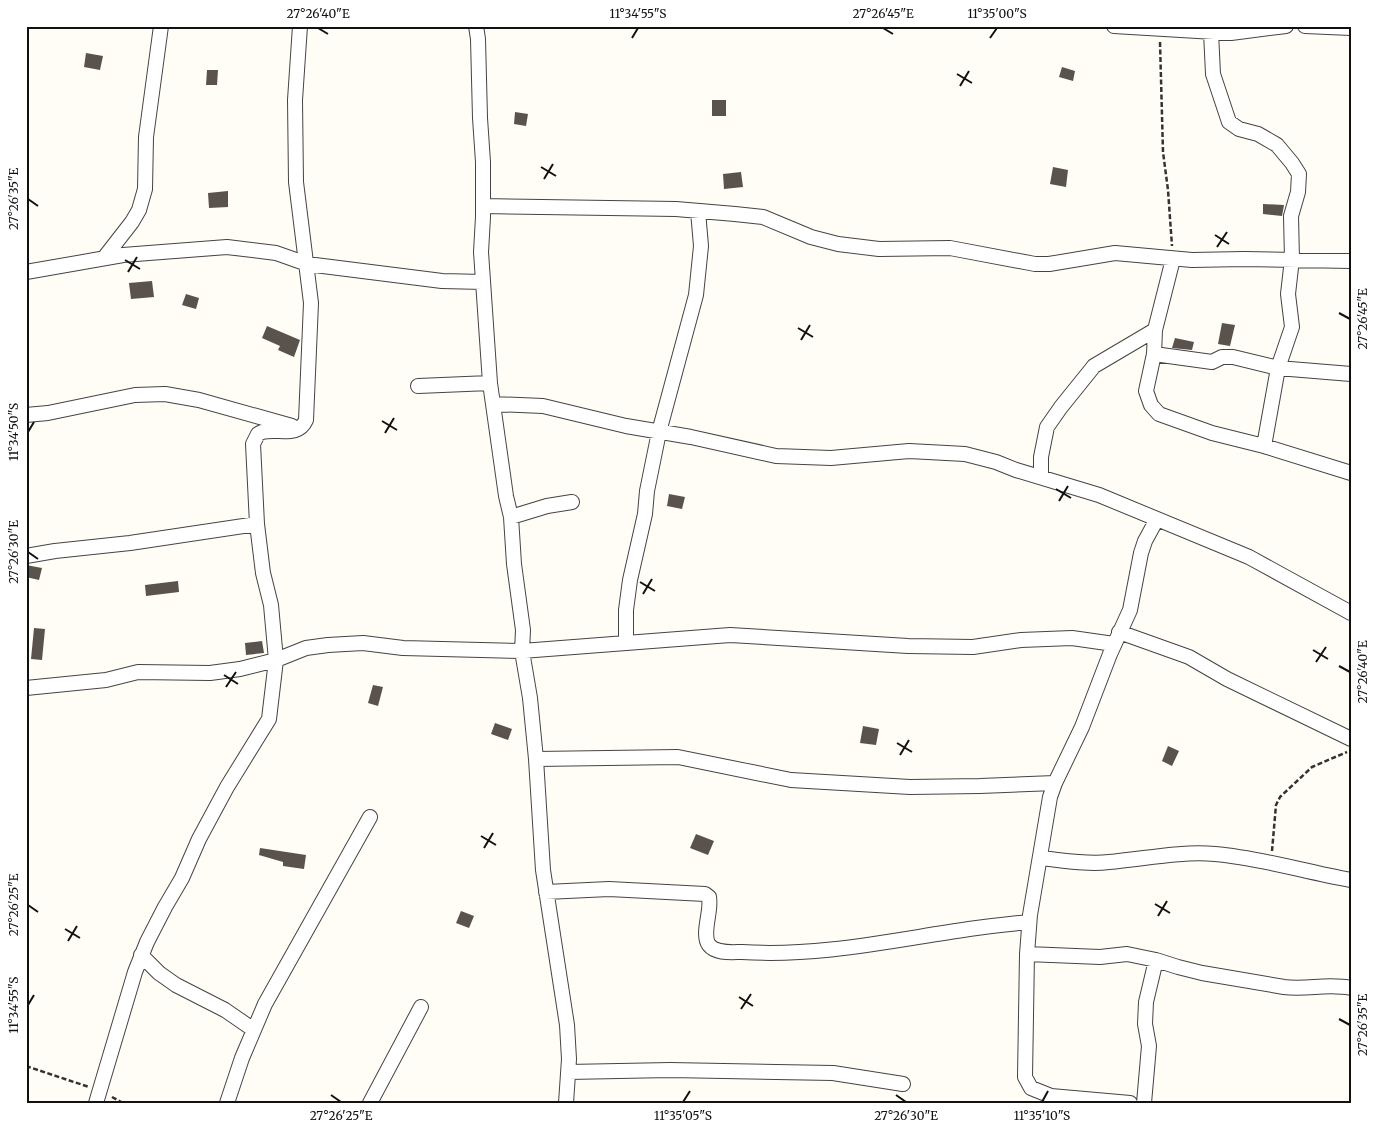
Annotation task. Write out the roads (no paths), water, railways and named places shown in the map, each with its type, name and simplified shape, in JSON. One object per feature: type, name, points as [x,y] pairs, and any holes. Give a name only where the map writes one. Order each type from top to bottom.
[{"type":"street","points":[[104,258],[132,222],[139,210],[145,189],[146,137],[161,26]]},
{"type":"street","points":[[98,1097],[141,955],[182,878],[199,839],[227,786],[268,724],[276,660],[271,605],[263,573],[257,524],[254,442],[258,434],[262,432],[294,431],[300,429],[306,420],[312,303],[296,182],[295,100],[300,26]]},
{"type":"street","points":[[476,26],[483,206],[481,252],[490,383],[506,496],[511,516],[514,564],[523,630],[522,651],[530,698],[536,759],[540,840],[546,892],[564,1001],[568,1042],[566,1103]]},
{"type":"street","points":[[1114,26],[1160,27],[1230,33],[1286,26]]},
{"type":"street","points":[[1305,26],[1351,28]]},
{"type":"street","points":[[1211,32],[1213,74],[1229,122],[1239,129],[1258,134],[1277,145],[1292,163],[1298,174],[1298,192],[1291,216],[1292,259],[1288,294],[1292,327],[1278,368],[1264,446]]},
{"type":"street","points":[[483,206],[698,211],[763,217],[811,237],[838,244],[879,249],[950,248],[1035,264],[1049,264],[1115,253],[1142,254],[1173,259],[1351,261]]},
{"type":"street","points":[[626,643],[626,610],[630,580],[645,514],[647,491],[659,432],[696,295],[701,246],[698,211]]},
{"type":"street","points":[[26,272],[123,255],[227,247],[276,254],[307,264],[442,281],[483,282]]},
{"type":"street","points":[[1173,259],[1155,330],[1154,354],[1146,391],[1151,405],[1159,414],[1212,433],[1264,446],[1351,473]]},
{"type":"street","points":[[1041,477],[1041,457],[1047,428],[1061,408],[1094,366],[1155,330]]},
{"type":"street","points":[[1154,354],[1212,362],[1222,358],[1233,357],[1278,368],[1351,374]]},
{"type":"street","points":[[418,386],[490,383]]},
{"type":"street","points":[[26,415],[48,413],[135,394],[165,394],[199,400],[300,429]]},
{"type":"street","points":[[493,404],[542,406],[590,418],[691,437],[776,456],[831,458],[909,451],[965,454],[1099,495],[1249,557],[1351,613]]},
{"type":"street","points":[[511,516],[547,506],[572,502]]},
{"type":"street","points":[[1130,1103],[1050,1096],[1031,1088],[1025,1077],[1027,954],[1029,922],[1050,797],[1082,727],[1116,638],[1130,610],[1141,554],[1145,541],[1157,519]]},
{"type":"street","points":[[26,556],[55,550],[130,542],[257,524]]},
{"type":"street","points":[[26,688],[106,680],[138,672],[210,673],[240,669],[276,660],[306,648],[363,643],[404,648],[522,651],[730,635],[908,646],[973,647],[1021,640],[1116,638],[1189,656],[1228,679],[1351,739]]},
{"type":"street","points":[[536,759],[678,757],[791,780],[910,787],[1055,783]]},
{"type":"street","points":[[227,1103],[265,1004],[370,817]]},
{"type":"street","points":[[1040,858],[1108,863],[1179,854],[1215,854],[1270,862],[1321,875],[1351,880]]},
{"type":"street","points":[[546,892],[609,889],[706,894],[709,897],[710,903],[706,936],[710,946],[718,951],[762,954],[833,950],[1029,922]]},
{"type":"street","points":[[1027,954],[1100,957],[1127,954],[1202,973],[1290,987],[1326,986],[1351,988]]},
{"type":"street","points":[[141,955],[159,973],[176,985],[225,1010],[254,1030]]},
{"type":"street","points":[[1144,1103],[1148,1046],[1145,1024],[1146,1002],[1156,960]]},
{"type":"street","points":[[370,1103],[421,1007]]},
{"type":"street","points":[[568,1072],[680,1070],[833,1072],[903,1084]]}]
